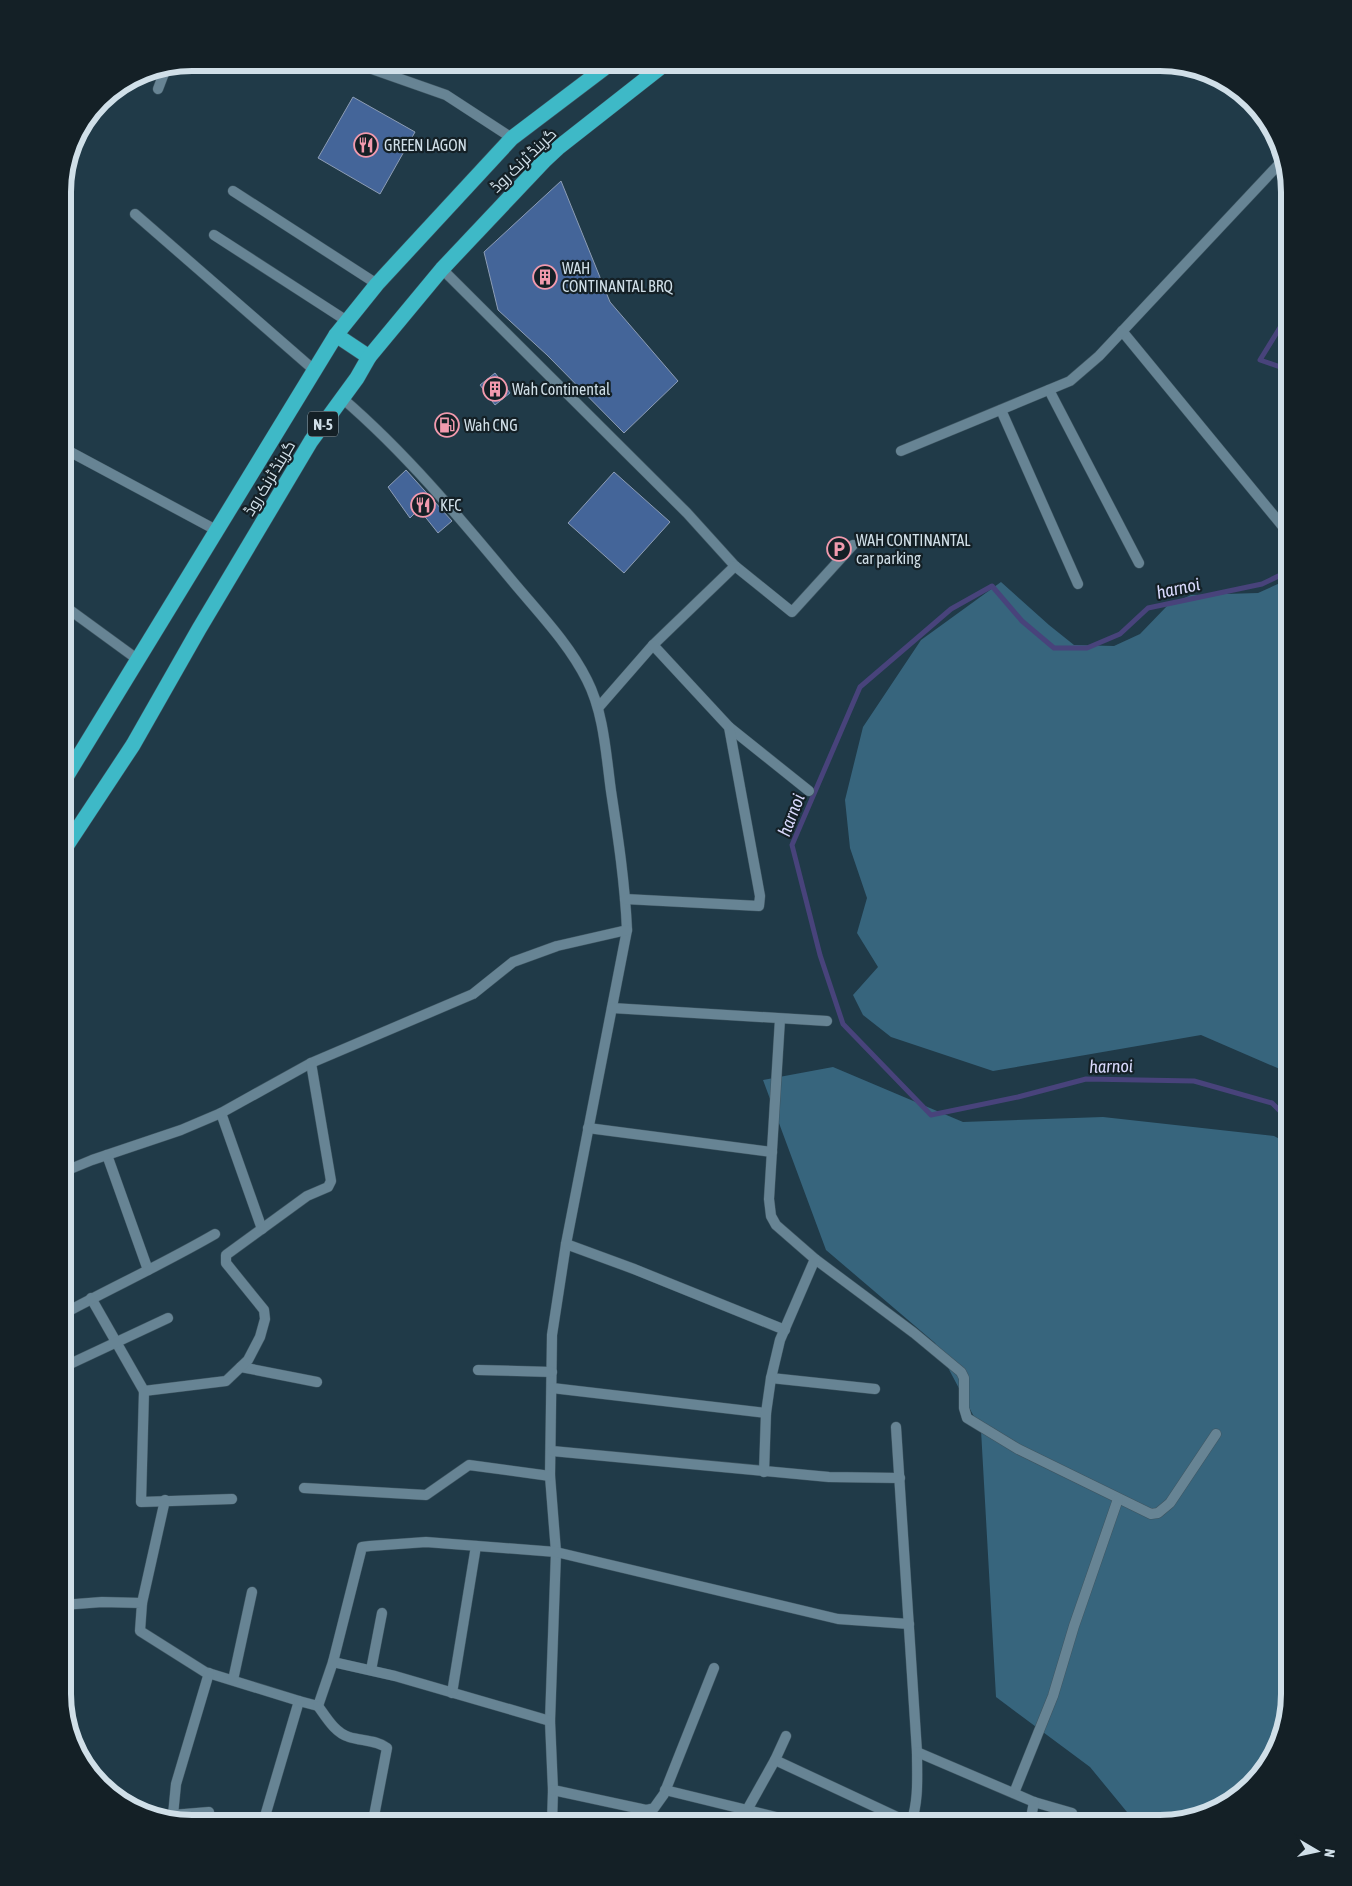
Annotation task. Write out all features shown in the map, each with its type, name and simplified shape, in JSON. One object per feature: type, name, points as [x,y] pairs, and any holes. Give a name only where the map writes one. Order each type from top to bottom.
[{"type":"highway","name":"گرینڈ ٹرنک روڈ","points":[[72,769],[336,335],[377,284],[512,138],[598,72]]},
{"type":"highway","name":"گرینڈ ٹرنک روڈ","points":[[72,838],[133,745],[198,629],[311,441],[357,378],[369,356],[442,269],[544,161],[655,72]]},
{"type":"highway","points":[[336,335],[369,356]]},
{"type":"street","points":[[382,72],[446,96],[512,138]]},
{"type":"street","points":[[158,89],[163,75]]},
{"type":"street","points":[[901,451],[1070,381],[1099,356],[1278,165]]},
{"type":"street","points":[[233,191],[377,284]]},
{"type":"street","points":[[135,214],[314,370]]},
{"type":"street","points":[[214,235],[347,321]]},
{"type":"street","points":[[442,269],[687,513],[735,566],[792,612],[853,545]]},
{"type":"street","points":[[1122,331],[1281,523]]},
{"type":"street","points":[[1049,390],[1139,563]]},
{"type":"street","points":[[342,398],[367,419],[451,508],[568,649],[587,681],[598,708],[610,780],[625,899],[626,930],[566,1244],[552,1335],[552,1451],[550,1476],[556,1552],[550,1721],[552,1814]]},
{"type":"street","points":[[1000,410],[1078,584]]},
{"type":"street","points":[[72,453],[216,530]]},
{"type":"street","points":[[598,708],[652,645],[735,566]]},
{"type":"street","points":[[72,611],[137,659]]},
{"type":"street","points":[[652,645],[729,727],[809,791]]},
{"type":"street","points":[[625,899],[759,906],[760,896],[729,727]]},
{"type":"street","points":[[71,1169],[180,1130],[221,1113],[310,1063],[472,994],[514,962],[557,946],[626,930]]},
{"type":"street","points":[[612,1008],[827,1021]]},
{"type":"street","points":[[780,1019],[769,1199],[770,1216],[776,1224],[815,1260],[914,1333],[961,1372],[964,1378],[964,1408],[967,1418],[1018,1449],[1151,1514],[1158,1513],[1170,1503],[1216,1434]]},
{"type":"street","points":[[144,1391],[226,1381],[248,1360],[260,1337],[265,1319],[264,1310],[226,1262],[226,1255],[307,1196],[328,1187],[330,1181],[310,1063]]},
{"type":"street","points":[[221,1113],[262,1229]]},
{"type":"street","points":[[588,1128],[772,1152]]},
{"type":"street","points":[[107,1155],[148,1270]]},
{"type":"street","points":[[71,1309],[185,1252],[215,1234]]},
{"type":"street","points":[[566,1244],[634,1269],[785,1330]]},
{"type":"street","points":[[764,1472],[766,1412],[771,1378],[780,1340],[815,1260]]},
{"type":"street","points":[[91,1298],[144,1391],[141,1502],[232,1499]]},
{"type":"street","points":[[72,1363],[168,1318]]},
{"type":"street","points":[[241,1367],[317,1382]]},
{"type":"street","points":[[478,1370],[552,1372]]},
{"type":"street","points":[[771,1378],[876,1390]]},
{"type":"street","points":[[552,1388],[766,1412]]},
{"type":"street","points":[[896,1427],[917,1752],[918,1796],[914,1815]]},
{"type":"street","points":[[552,1451],[764,1472],[829,1477],[900,1478]]},
{"type":"street","points":[[304,1488],[426,1494],[470,1465],[550,1476]]},
{"type":"street","points":[[1014,1793],[1053,1696],[1074,1626],[1118,1499]]},
{"type":"street","points":[[165,1500],[142,1603],[140,1631],[209,1673],[299,1702],[318,1706],[331,1723],[346,1736],[382,1744],[387,1748],[374,1814]]},
{"type":"street","points":[[318,1706],[332,1662],[362,1547],[426,1542],[556,1552],[838,1619],[909,1624]]},
{"type":"street","points":[[452,1693],[476,1546]]},
{"type":"street","points":[[233,1680],[252,1592]]},
{"type":"street","points":[[71,1604],[102,1602],[142,1603]]},
{"type":"street","points":[[371,1670],[382,1613]]},
{"type":"street","points":[[332,1662],[371,1670],[550,1721]]},
{"type":"street","points":[[553,1790],[646,1810],[654,1808],[665,1790],[714,1668]]},
{"type":"street","points":[[173,1813],[176,1784],[209,1673]]},
{"type":"street","points":[[266,1814],[299,1702]]},
{"type":"street","points":[[747,1810],[776,1760],[786,1736]]},
{"type":"street","points":[[917,1752],[1034,1802],[1072,1813]]},
{"type":"street","points":[[776,1760],[893,1815]]},
{"type":"street","points":[[665,1790],[766,1815]]},
{"type":"street","points":[[1032,1815],[1034,1802]]},
{"type":"street","points":[[185,1814],[209,1812]]},
{"type":"shaded area","points":[[1001,582],[1074,645],[1114,646],[1140,634],[1167,606],[1191,595],[1258,593],[1281,583],[1281,1070],[1201,1035],[993,1071],[891,1037],[863,1015],[853,995],[878,967],[857,933],[867,898],[850,848],[845,800],[863,727],[921,640]]},
{"type":"shaded area","points":[[833,1067],[963,1122],[1103,1117],[1274,1136],[1281,1140],[1280,1710],[1272,1740],[1265,1754],[1245,1779],[1220,1799],[1206,1806],[1176,1814],[1129,1815],[1090,1767],[996,1697],[981,1430],[935,1343],[826,1250],[763,1080]]},
{"type":"building","name":"GREEN LAGON","points":[[353,97],[415,132],[380,194],[318,158]]},
{"type":"building","points":[[561,181],[610,302],[678,381],[624,433],[547,355],[498,310],[484,252]]},
{"type":"building","name":"Wah Continental","points":[[495,373],[510,393],[495,405],[480,385]]},
{"type":"building","name":"KFC","points":[[406,470],[452,521],[438,533],[419,509],[410,518],[388,487]]},
{"type":"building","points":[[614,472],[670,522],[624,573],[568,523]]},
{"type":"waterway","name":"harnoi","points":[[1281,326],[1260,360],[1281,367]]},
{"type":"waterway","name":"harnoi","points":[[1281,575],[1262,584],[1148,608],[1120,634],[1087,648],[1054,648],[1022,621],[992,586],[951,609],[860,687],[792,845],[820,955],[843,1024],[931,1115],[1018,1097],[1086,1079],[1194,1081],[1272,1103],[1281,1112]]},
{"type":"place","name":"GREEN LAGON","points":[[366,145]]},
{"type":"place","name":"WAH CONTINANTAL BRQ","points":[[545,277]]},
{"type":"place","name":"Wah Continental","points":[[495,389]]},
{"type":"place","name":"Wah CNG","points":[[447,425]]},
{"type":"place","name":"KFC","points":[[423,505]]},
{"type":"place","name":"WAH CONTINANTAL car parking","points":[[839,549]]}]
